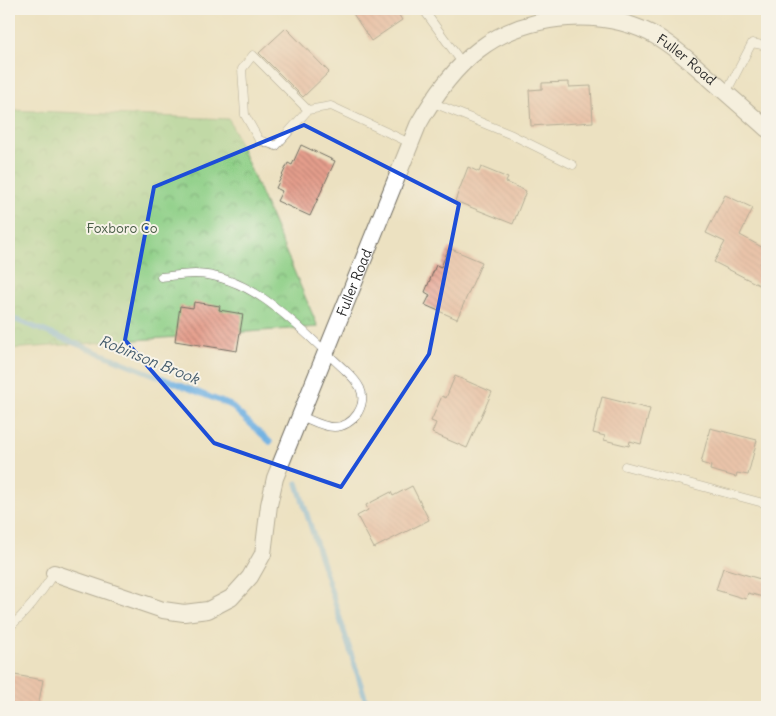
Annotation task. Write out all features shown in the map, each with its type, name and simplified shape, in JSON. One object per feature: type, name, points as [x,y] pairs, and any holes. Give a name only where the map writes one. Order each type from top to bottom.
[{"type":"street","name":"Fuller Road","points":[[54,573],[163,610],[184,613],[208,610],[231,598],[250,578],[262,554],[275,478],[418,125],[431,102],[448,79],[493,39],[519,26],[549,19],[606,14],[659,38],[682,55],[767,129]]},
{"type":"lane","points":[[423,9],[463,64]]},
{"type":"lane","points":[[726,93],[752,43],[767,46]]},
{"type":"lane","points":[[308,110],[253,55],[242,68],[245,115],[259,140],[276,146],[308,110],[331,106],[410,143]]},
{"type":"lane","points":[[431,102],[512,135],[573,165]]},
{"type":"lane","points":[[160,277],[196,274],[230,281],[262,296],[355,379],[360,389],[362,403],[359,412],[347,424],[339,426],[322,424],[301,416]]},
{"type":"lane","points":[[625,466],[767,504]]},
{"type":"lane","name":"Fuller Road","points":[[9,628],[30,608],[54,573]]},
{"type":"highlighted area","points":[[304,125],[459,204],[429,354],[341,487],[214,443],[125,340],[154,187]]},
{"type":"green space","name":"Foxboro Co","points":[[9,110],[229,119],[318,327],[9,349]]},
{"type":"building","points":[[350,9],[395,9],[402,20],[371,41]]},
{"type":"building","points":[[286,28],[329,72],[303,97],[259,53]]},
{"type":"building","points":[[569,82],[569,87],[591,86],[593,122],[531,126],[529,90],[542,89],[542,83]]},
{"type":"building","points":[[301,145],[335,161],[310,216],[277,201],[282,191],[276,188],[288,163],[292,165]]},
{"type":"building","points":[[468,167],[479,172],[481,167],[508,178],[506,182],[526,191],[513,224],[455,201]]},
{"type":"building","points":[[725,195],[753,208],[740,235],[767,250],[760,264],[767,268],[767,289],[714,262],[725,242],[706,233]]},
{"type":"building","points":[[449,248],[482,262],[457,319],[425,305],[430,295],[425,292],[436,265],[441,267]]},
{"type":"building","points":[[194,302],[220,306],[219,310],[243,314],[237,351],[175,341],[180,306],[193,308]]},
{"type":"building","points":[[455,376],[492,392],[467,448],[432,433],[436,423],[431,421],[442,396],[446,398]]},
{"type":"building","points":[[602,397],[650,409],[641,444],[630,441],[629,446],[604,440],[605,436],[593,433]]},
{"type":"building","points":[[710,428],[757,440],[748,475],[737,473],[736,477],[710,470],[711,466],[701,463]]},
{"type":"building","points":[[412,486],[429,520],[374,548],[357,516],[368,510],[366,505],[391,492],[393,496]]},
{"type":"building","points":[[723,568],[767,581],[763,597],[748,593],[746,599],[716,590]]},
{"type":"building","points":[[9,674],[43,680],[38,707],[9,707]]},
{"type":"waterway","name":"Robinson Brook","points":[[9,317],[230,405],[270,442]]},
{"type":"waterway","name":"Robinson Brook","points":[[297,483],[368,707]]}]
